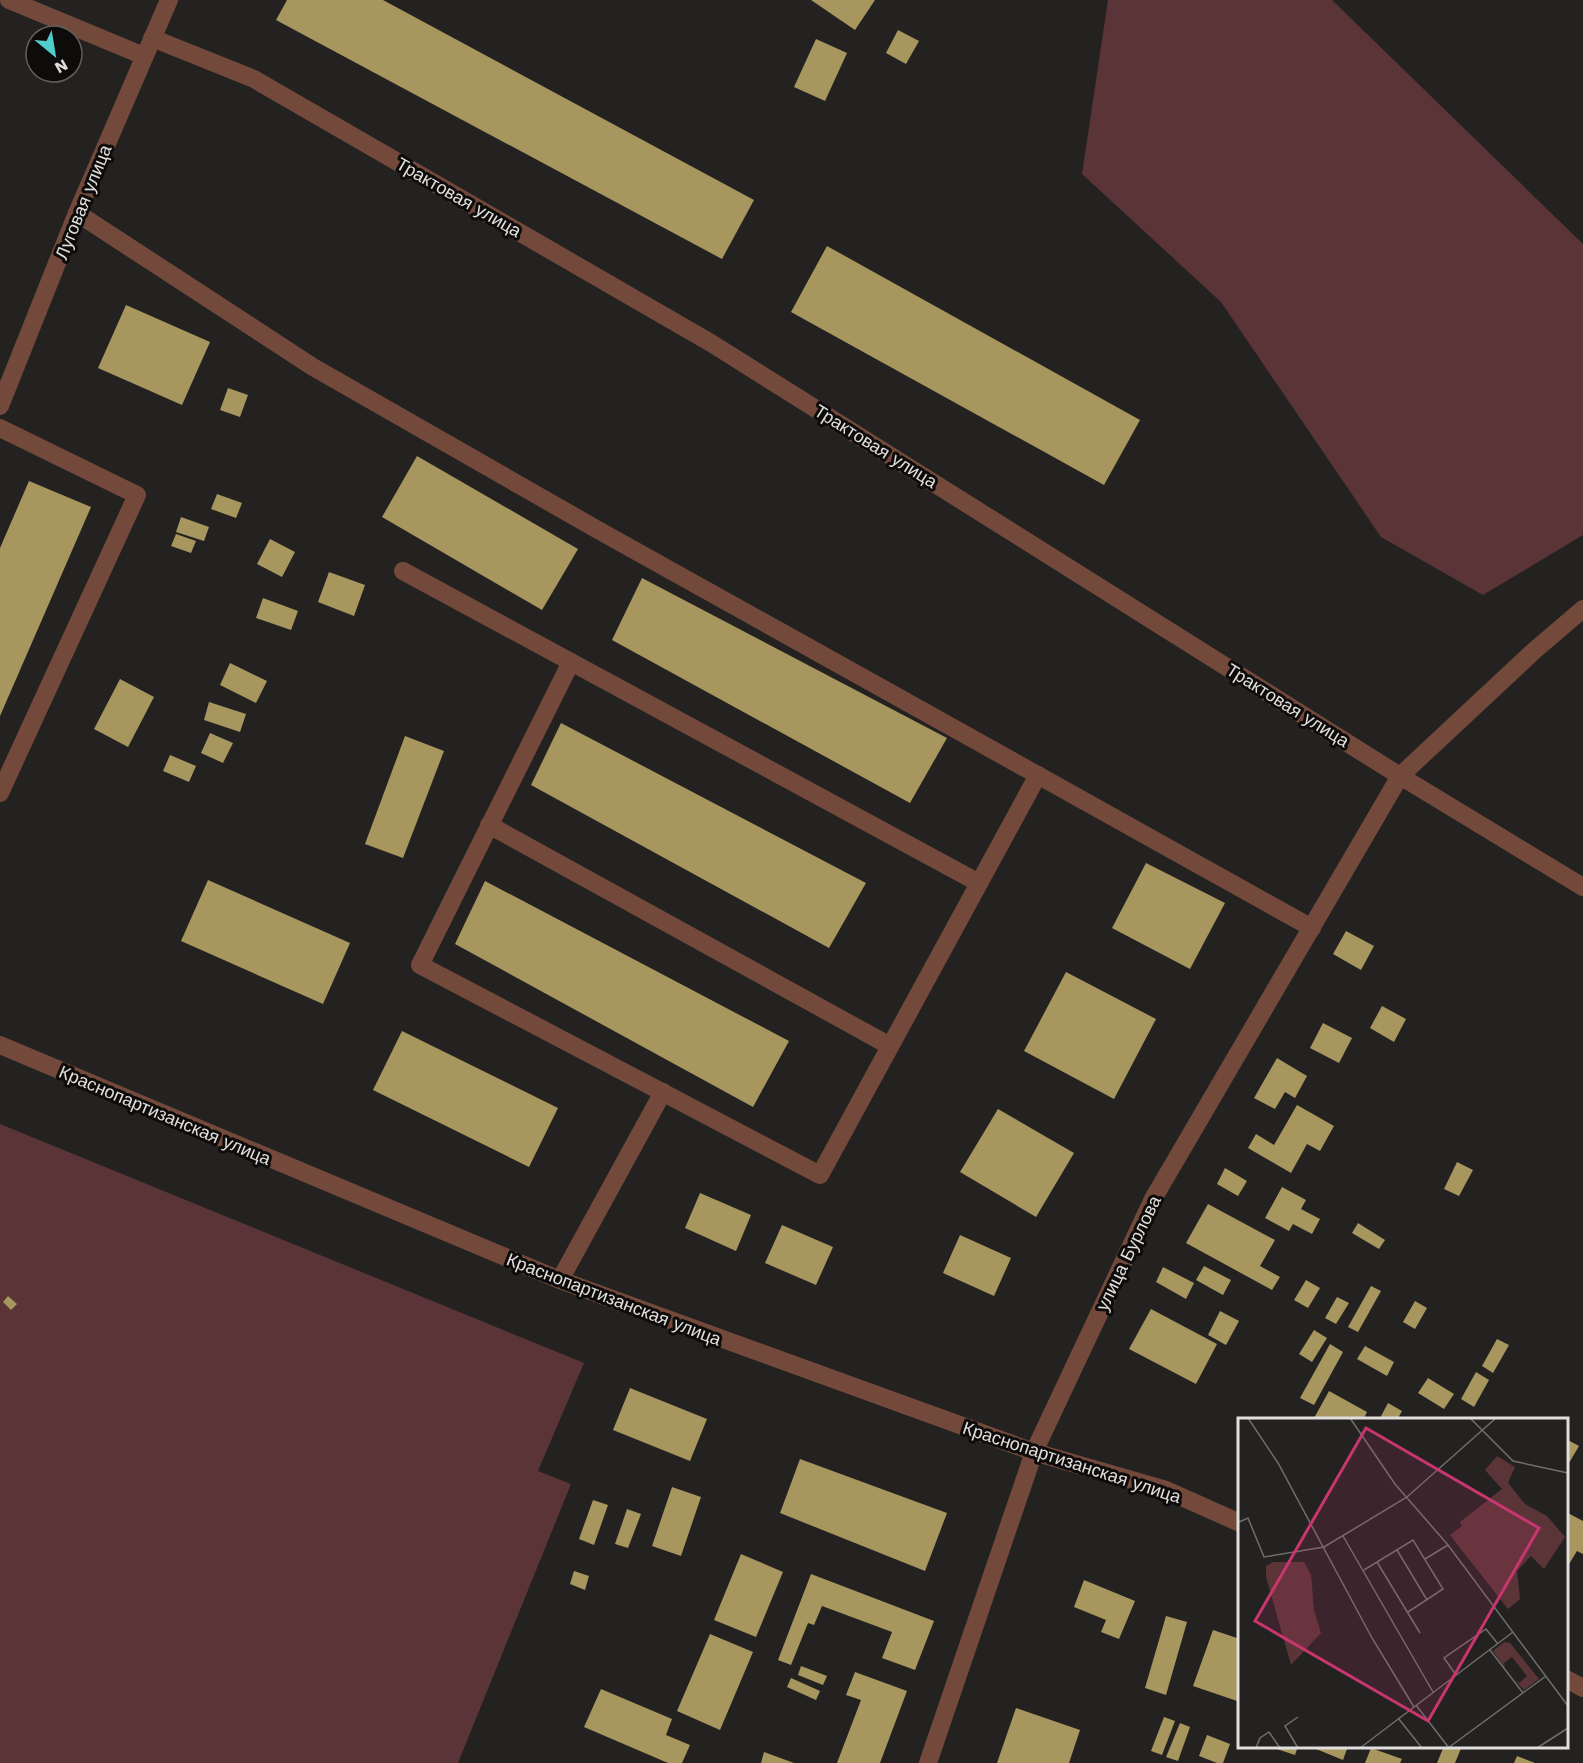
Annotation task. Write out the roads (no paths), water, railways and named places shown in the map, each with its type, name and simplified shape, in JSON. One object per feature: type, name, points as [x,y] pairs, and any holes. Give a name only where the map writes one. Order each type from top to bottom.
[{"type":"street","points":[[9,0],[144,56]]},
{"type":"street","name":"Луговая улица","points":[[0,406],[77,213],[169,0]]},
{"type":"street","name":"Трактовая улица","points":[[152,38],[254,79],[711,343],[1400,776],[1583,888]]},
{"type":"street","points":[[77,213],[313,367],[598,530],[1312,928]]},
{"type":"street","points":[[0,428],[137,495],[0,793]]},
{"type":"street","points":[[403,571],[979,883]]},
{"type":"street","name":"улица Бурлова","points":[[928,1763],[1034,1452],[1153,1199],[1400,776],[1535,650],[1583,609]]},
{"type":"street","points":[[571,662],[420,965],[820,1175],[1038,775]]},
{"type":"street","points":[[489,825],[891,1046]]},
{"type":"street","name":"Краснопартизанская улица","points":[[0,1045],[560,1280],[1034,1452],[1166,1490],[1238,1523]]},
{"type":"street","points":[[560,1280],[663,1092]]},
{"type":"street","points":[[1568,1680],[1583,1688]]}]
